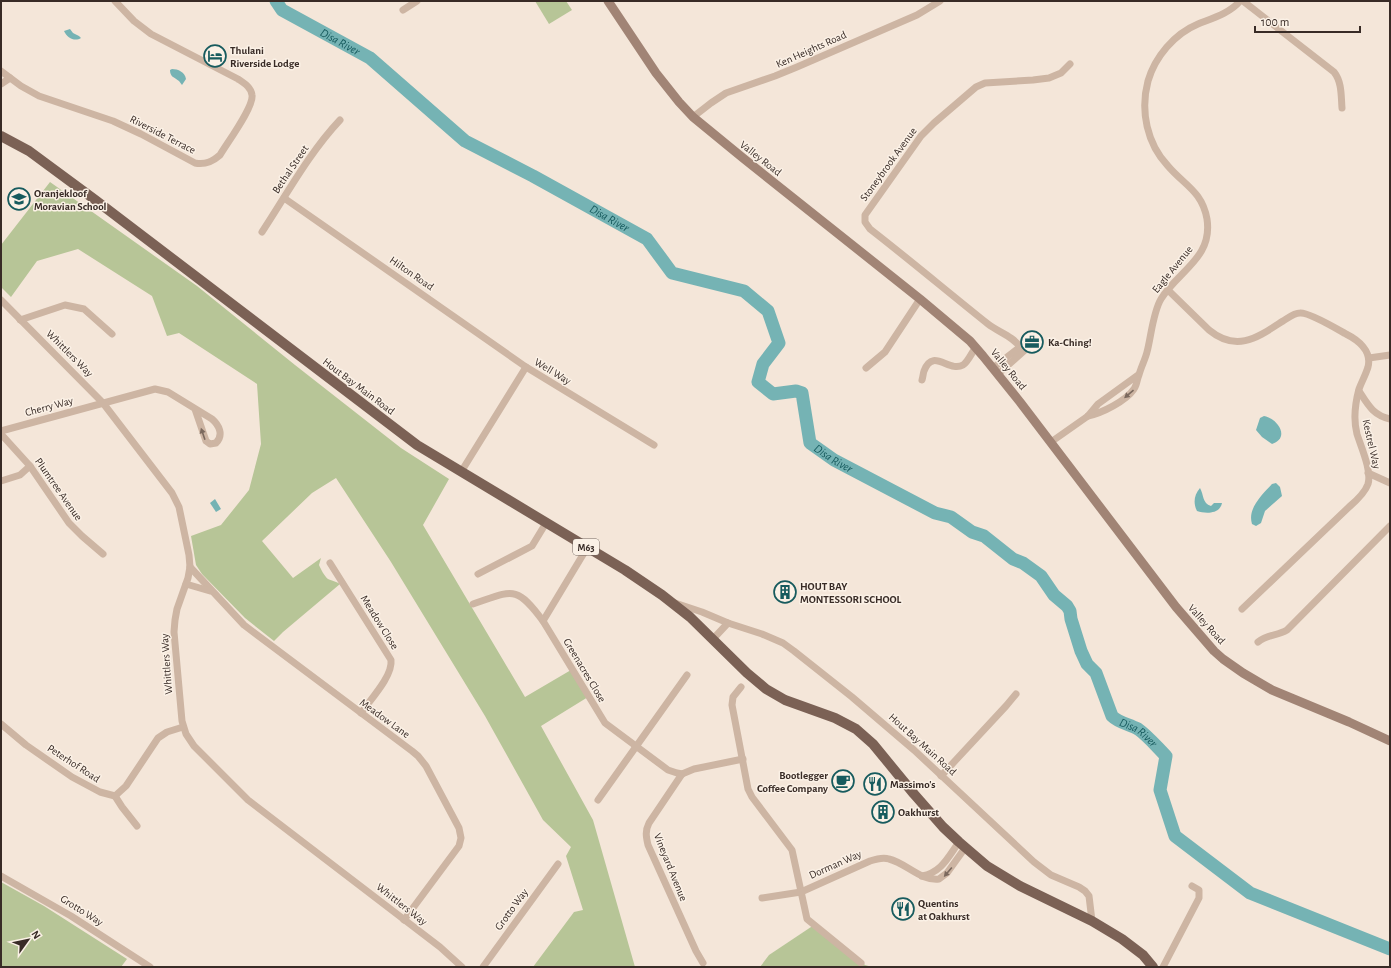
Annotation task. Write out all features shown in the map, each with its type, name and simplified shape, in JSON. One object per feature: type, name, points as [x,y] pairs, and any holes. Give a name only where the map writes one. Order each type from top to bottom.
[{"type":"main road","name":"Hout Bay Main Road","points":[[1,136],[41,159],[402,435],[429,453],[649,586],[672,602],[766,689],[785,700],[845,723],[860,732],[873,744],[924,806],[962,845],[987,866],[1005,878],[1092,921],[1130,944],[1143,955],[1153,967]]},
{"type":"street","name":"Riverside Terrace","points":[[1,71],[21,86],[39,96],[114,121],[195,163],[206,164],[216,158],[251,105],[252,94],[249,88],[238,79],[151,34],[134,21],[114,1]]},
{"type":"street","points":[[403,10],[417,1]]},
{"type":"street","name":"Valley Road","points":[[608,1],[656,73],[693,117],[742,158],[957,329],[976,347],[1051,442],[1176,607],[1206,642],[1223,659],[1272,690],[1390,741]]},
{"type":"street","name":"Ken Heights Road","points":[[693,117],[710,102],[726,93],[797,67],[917,15],[940,1]]},
{"type":"street","name":"Eagle Avenue","points":[[1051,442],[1087,418],[1098,404],[1138,375],[1147,352],[1158,304],[1168,290],[1199,255],[1205,242],[1207,220],[1198,196],[1190,186],[1168,166],[1157,150],[1151,137],[1145,116],[1146,91],[1148,80],[1154,65],[1164,51],[1181,34],[1196,25],[1230,10],[1240,1]]},
{"type":"street","points":[[1243,1],[1334,72],[1340,83],[1342,108]]},
{"type":"street","name":"Stoneybrook Avenue","points":[[995,371],[1020,347],[1015,340],[999,332],[987,323],[870,230],[865,222],[865,215],[921,136],[976,87],[985,83],[1049,78],[1061,73],[1070,64]]},
{"type":"street","points":[[1,84],[10,78]]},
{"type":"street","name":"Bethal Street","points":[[262,232],[309,159],[340,120]]},
{"type":"street","name":"Hilton Road","points":[[284,198],[526,367]]},
{"type":"street","points":[[1168,290],[1215,335],[1223,339],[1241,342],[1251,340],[1295,314],[1302,313],[1312,316],[1357,340],[1362,345],[1369,358],[1390,355]]},
{"type":"street","points":[[866,368],[885,352],[920,299]]},
{"type":"street","name":"Whittlers Way","points":[[1,300],[103,403],[174,497],[179,508],[188,548],[190,567],[186,584],[175,614],[174,632],[183,727],[194,746],[248,800],[440,947],[462,967]]},
{"type":"street","points":[[20,320],[65,305],[84,309],[112,334]]},
{"type":"street","points":[[922,380],[925,370],[931,362],[937,360],[950,365],[960,366],[965,363],[976,347]]},
{"type":"street","name":"Kestrel Way","points":[[1242,609],[1312,544],[1362,494],[1368,484],[1368,473],[1356,430],[1355,408],[1369,358]]},
{"type":"street","name":"Well Way","points":[[461,472],[526,367],[654,445]]},
{"type":"street","name":"Cherry Way","points":[[1,432],[103,403],[152,390],[159,390],[168,392],[209,417],[217,424],[221,435],[220,440],[216,443],[210,444],[206,441],[195,409]]},
{"type":"street","points":[[1359,391],[1373,411],[1390,419]]},
{"type":"street","name":"Plumtree Avenue","points":[[1,432],[30,466],[69,523],[103,554]]},
{"type":"street","points":[[1,481],[23,473],[30,466]]},
{"type":"street","points":[[1368,473],[1390,483]]},
{"type":"street","points":[[478,574],[532,546],[546,523]]},
{"type":"street","points":[[1258,642],[1264,637],[1287,630],[1390,526]]},
{"type":"street","points":[[543,621],[587,548]]},
{"type":"street","name":"Meadow Close","points":[[330,563],[391,660],[391,667],[388,675],[360,713]]},
{"type":"street","points":[[190,567],[210,591]]},
{"type":"street","name":"Meadow Lane","points":[[186,584],[210,591],[248,629],[421,759],[453,817],[460,833],[461,841],[459,846],[404,920]]},
{"type":"street","name":"Greenacres Close","points":[[473,604],[504,593],[514,593],[525,599],[543,621],[605,723],[668,770],[682,774]]},
{"type":"street","name":"Hout Bay Main Road","points":[[672,602],[686,605],[728,623],[762,634],[788,647],[852,696],[914,750],[1040,867],[1057,878],[1085,891],[1089,896],[1092,921]]},
{"type":"street","points":[[713,639],[728,623]]},
{"type":"street","points":[[598,800],[687,675]]},
{"type":"street","points":[[741,687],[734,697],[732,705],[749,793],[792,850],[806,917],[861,963]]},
{"type":"street","points":[[941,776],[1016,694]]},
{"type":"street","name":"Peterhof Road","points":[[1,724],[26,745],[72,777],[100,792],[115,796]]},
{"type":"street","points":[[137,826],[115,796],[129,781],[158,738],[167,732],[183,727]]},
{"type":"street","points":[[682,774],[694,769],[742,760]]},
{"type":"street","name":"Vineyard Avenue","points":[[682,774],[649,823],[645,833],[648,845],[681,918],[696,951],[704,963]]},
{"type":"street","name":"Dorman Way","points":[[762,898],[801,892],[875,859],[890,859],[922,876],[939,869],[962,845]]},
{"type":"street","name":"Grotto Way","points":[[483,967],[558,864]]},
{"type":"street","name":"Grotto Way","points":[[1,876],[66,913],[150,967]]},
{"type":"street","points":[[1163,967],[1199,898],[1199,890],[1192,886]]},
{"type":"green space","points":[[535,1],[566,1],[572,10],[549,24]]},
{"type":"green space","points":[[50,182],[197,286],[401,448],[449,479],[423,525],[525,697],[571,670],[588,697],[541,726],[593,820],[635,967],[533,967],[574,912],[583,910],[566,856],[571,847],[543,820],[485,716],[391,562],[336,478],[312,493],[262,541],[293,578],[321,558],[319,565],[325,576],[328,579],[340,584],[274,641],[245,618],[202,574],[196,565],[191,536],[221,525],[249,490],[261,444],[257,384],[179,333],[167,336],[152,296],[78,249],[37,261],[11,297],[1,287],[1,245]]},
{"type":"green space","points":[[1,882],[44,906],[127,959],[121,967],[1,967]]},
{"type":"green space","points":[[814,925],[865,965],[872,967],[760,967],[769,955]]},
{"type":"water","points":[[70,29],[81,38],[76,40],[69,37],[64,31]]},
{"type":"water","points":[[170,70],[179,70],[184,74],[186,79],[182,85],[172,76]]},
{"type":"water","points":[[1264,416],[1273,420],[1280,428],[1281,437],[1278,441],[1272,444],[1262,437],[1256,430],[1260,418]]},
{"type":"water","points":[[1276,483],[1280,487],[1282,496],[1265,511],[1261,523],[1256,526],[1252,524],[1251,518],[1254,507],[1260,497],[1272,484]]},
{"type":"water","points":[[1200,488],[1208,505],[1211,506],[1214,503],[1222,503],[1219,509],[1208,513],[1197,511],[1195,499],[1196,493]]},
{"type":"water","points":[[215,499],[221,509],[216,512],[210,503]]},
{"type":"waterway","name":"Disa River","points":[[276,1],[282,10],[370,58],[465,141],[533,176],[647,239],[672,273],[744,291],[768,311],[779,343],[763,364],[758,382],[773,394],[796,391],[802,393],[810,443],[834,460],[935,513],[951,517],[972,532],[984,536],[1013,559],[1023,563],[1041,576],[1054,595],[1067,606],[1070,611],[1081,651],[1087,664],[1096,673],[1112,716],[1138,729],[1166,756],[1160,790],[1175,836],[1250,893],[1390,949]]},
{"type":"place","name":"Thulani Riverside Lodge","points":[[215,56]]},
{"type":"place","name":"Oranjekloof Moravian School","points":[[19,199]]},
{"type":"place","name":"Ka-Ching!","points":[[1032,342]]},
{"type":"place","name":"HOUT BAY MONTESSORI SCHOOL","points":[[785,592]]},
{"type":"place","name":"Bootlegger Coffee Company","points":[[843,781]]},
{"type":"place","name":"Massimo's","points":[[875,784]]},
{"type":"place","name":"Oakhurst","points":[[883,812]]},
{"type":"place","name":"Quentins at Oakhurst","points":[[903,909]]}]
